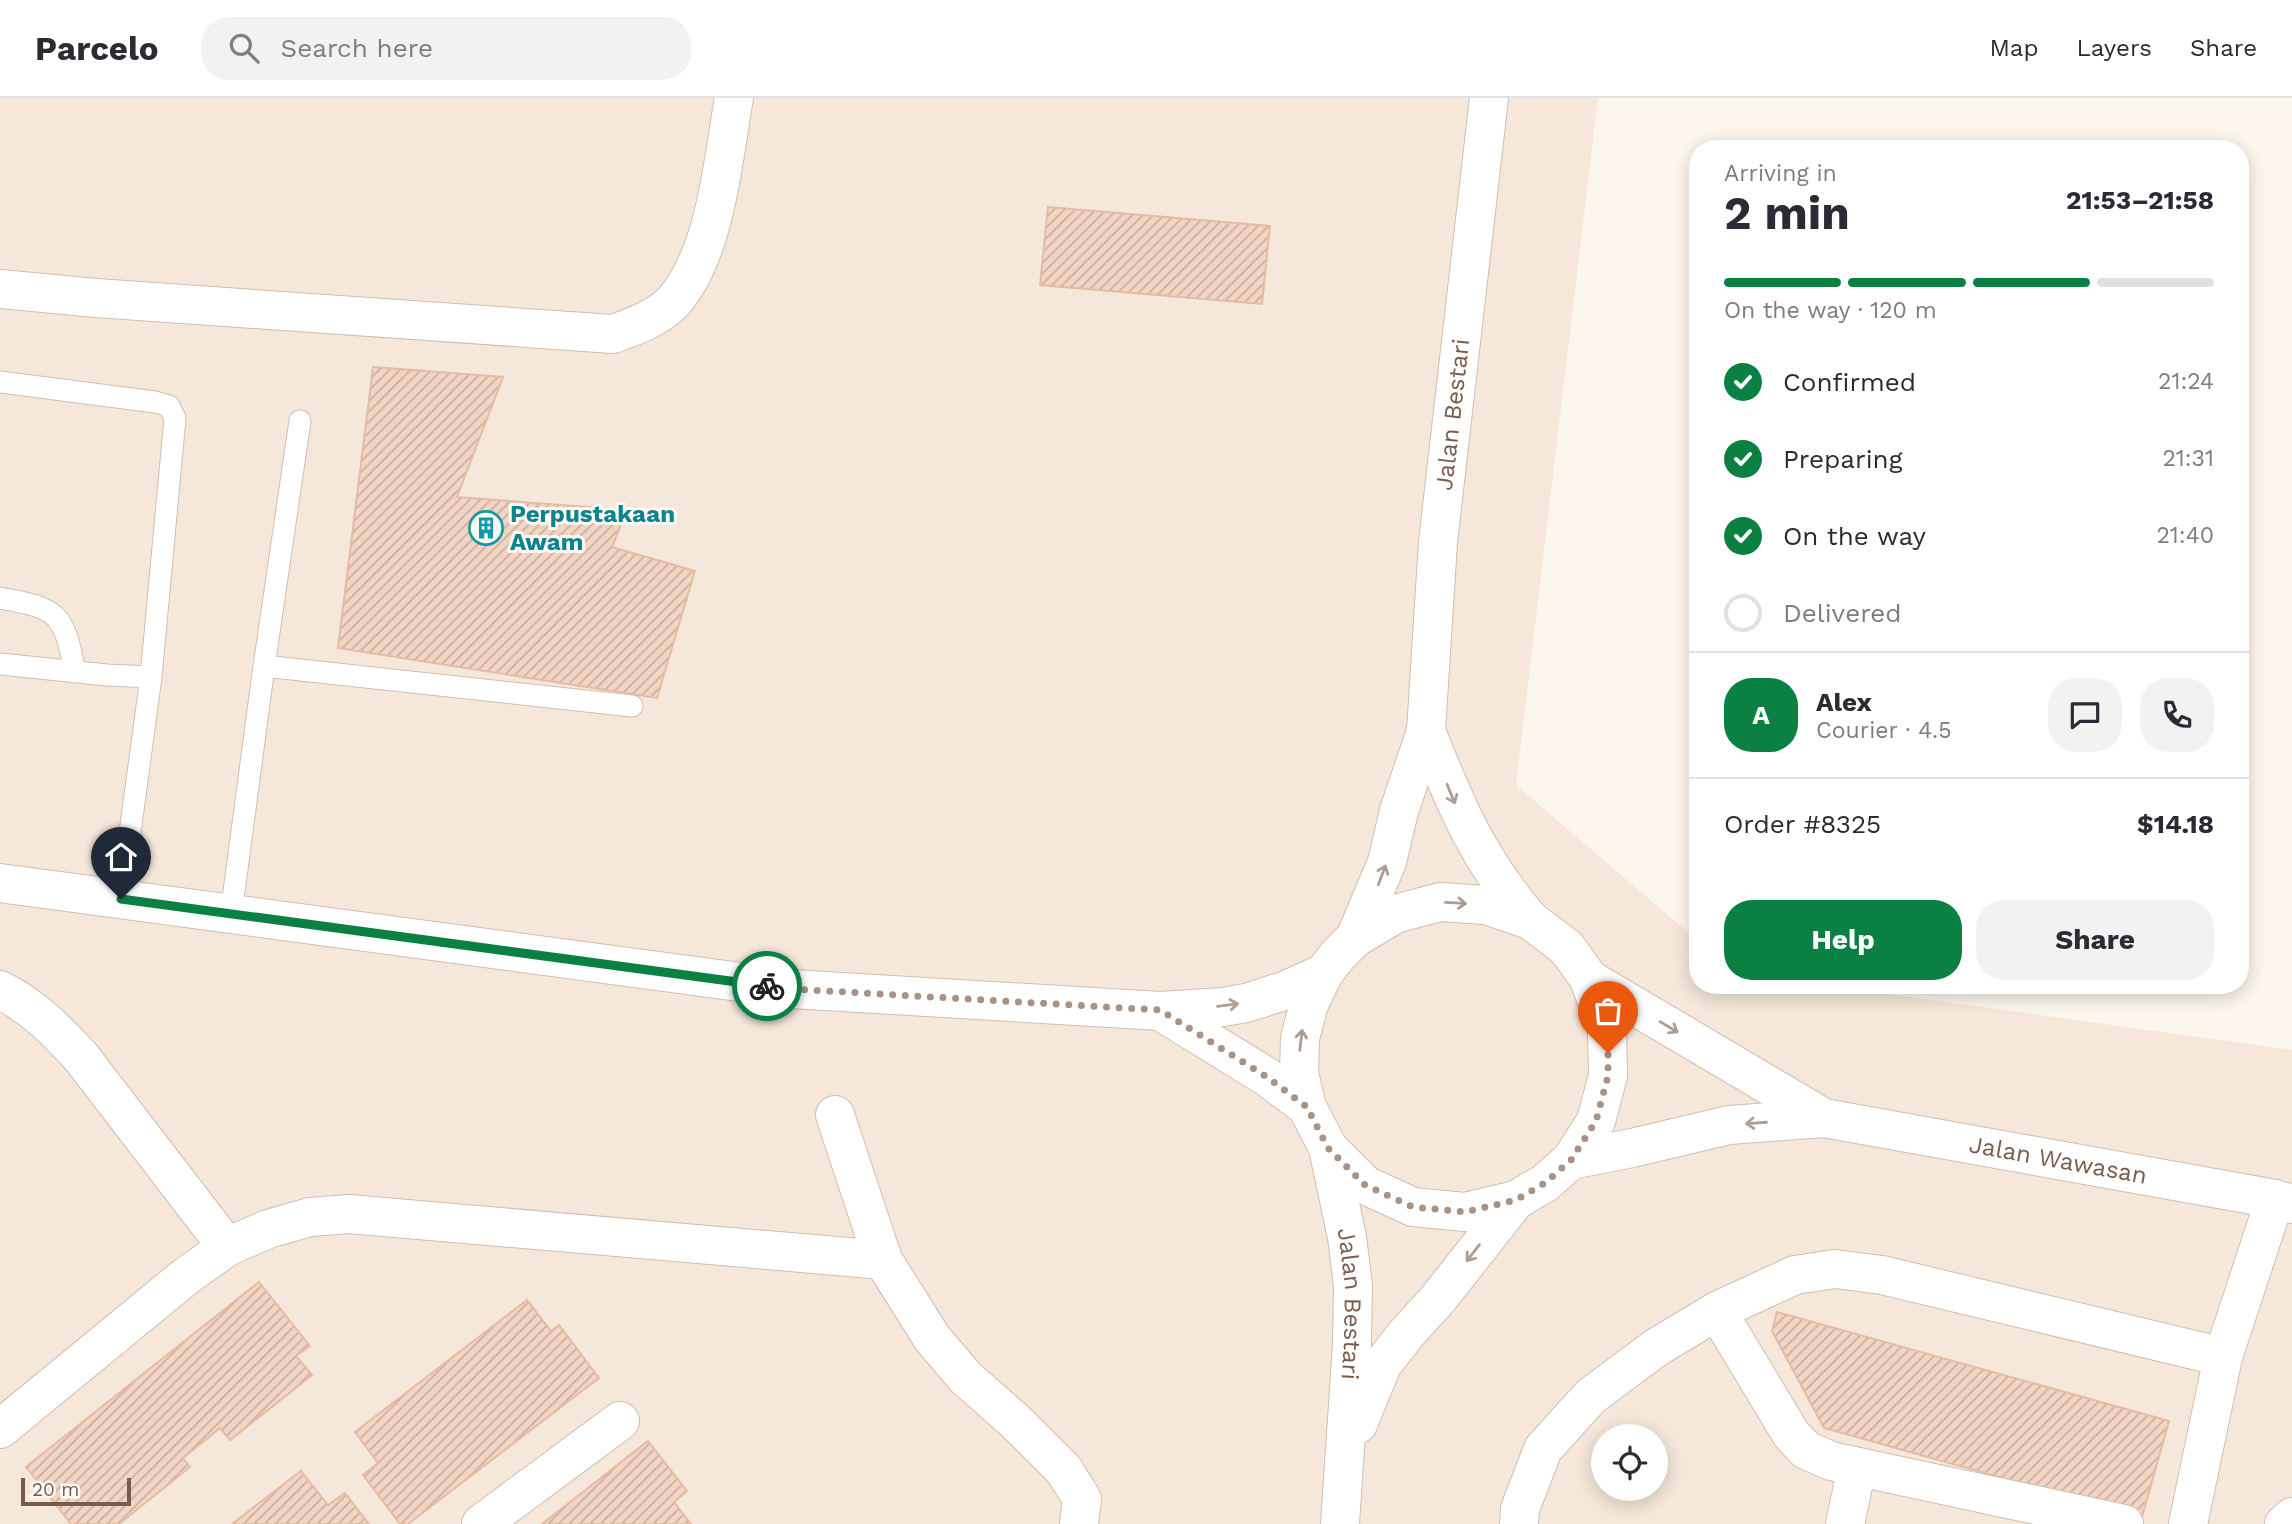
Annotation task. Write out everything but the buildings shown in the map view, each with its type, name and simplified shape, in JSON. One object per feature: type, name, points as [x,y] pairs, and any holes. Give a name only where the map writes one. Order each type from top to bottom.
[{"type":"street","points":[[0,289],[613,334],[644,323],[672,302],[693,273],[709,232],[734,98]]},
{"type":"street","name":"Jalan Bestari","points":[[1355,938],[1387,862],[1399,811],[1426,731],[1438,542],[1489,98]]},
{"type":"street","name":"Jalan Bestari","points":[[1426,731],[1456,806],[1477,848],[1506,892],[1530,920]]},
{"type":"street","points":[[0,883],[792,989],[1160,1010],[1223,1007],[1246,1003],[1284,991],[1324,973]]},
{"type":"street","points":[[1440,902],[1486,905],[1530,920],[1567,948],[1589,978],[1607,1030],[1608,1076],[1596,1121],[1571,1160],[1545,1183],[1516,1200],[1465,1212],[1413,1207],[1365,1185],[1328,1148],[1307,1107],[1300,1073],[1300,1038],[1309,1004],[1324,973],[1355,938],[1395,914],[1440,902]]},
{"type":"street","points":[[1589,978],[1824,1118]]},
{"type":"street","points":[[0,990],[29,1007],[57,1030],[81,1057],[227,1247]]},
{"type":"street","points":[[1160,1010],[1267,1077],[1307,1107]]},
{"type":"street","points":[[835,1115],[883,1260],[932,1338],[966,1378],[1016,1422],[1064,1470],[1082,1499],[1079,1524]]},
{"type":"street","points":[[1571,1160],[1729,1125],[1824,1118]]},
{"type":"street","name":"Jalan Wawasan","points":[[1824,1118],[2284,1202]]},
{"type":"street","name":"Jalan Bestari","points":[[1328,1148],[1347,1237],[1353,1286],[1346,1459],[1340,1524]]},
{"type":"street","name":"Jalan Bestari","points":[[1346,1459],[1382,1365],[1516,1200]]},
{"type":"street","points":[[2188,1524],[2223,1357],[2284,1202]]},
{"type":"street","points":[[0,1429],[185,1277],[227,1247],[268,1229],[310,1217],[349,1214],[883,1260]]},
{"type":"street","points":[[1519,1524],[1520,1509],[1543,1449],[1591,1395],[1657,1348],[1717,1311],[1795,1275],[1835,1269],[1882,1275],[2223,1357]]},
{"type":"street","points":[[1717,1311],[1776,1412],[1806,1450],[1831,1461],[2124,1524]]},
{"type":"street","points":[[481,1524],[620,1421]]},
{"type":"street","points":[[1845,1524],[1857,1466]]},
{"type":"street","points":[[2284,1524],[2292,1517]]},
{"type":"lane","points":[[0,382],[155,402],[169,406],[176,418],[151,677],[121,899]]},
{"type":"lane","points":[[231,914],[300,421]]},
{"type":"lane","points":[[0,598],[37,605],[56,617],[65,628],[75,671]]},
{"type":"lane","points":[[0,664],[151,677]]},
{"type":"lane","points":[[264,666],[632,706]]},
{"type":"shaded area","points":[[0,98],[1598,98],[1516,785],[1689,933],[1689,994],[1889,994],[2292,1050],[2292,1524],[0,1524]]},
{"type":"way so far","points":[[767,986],[1160,1010],[1267,1077],[1307,1107],[1328,1148],[1365,1185],[1413,1207],[1465,1212],[1516,1200],[1545,1183],[1571,1160],[1596,1121],[1608,1076],[1608,1053]]},
{"type":"place","name":"Perpustakaan Awam","points":[[486,528]]},
{"type":"route","points":[[121,899],[767,986]]}]
